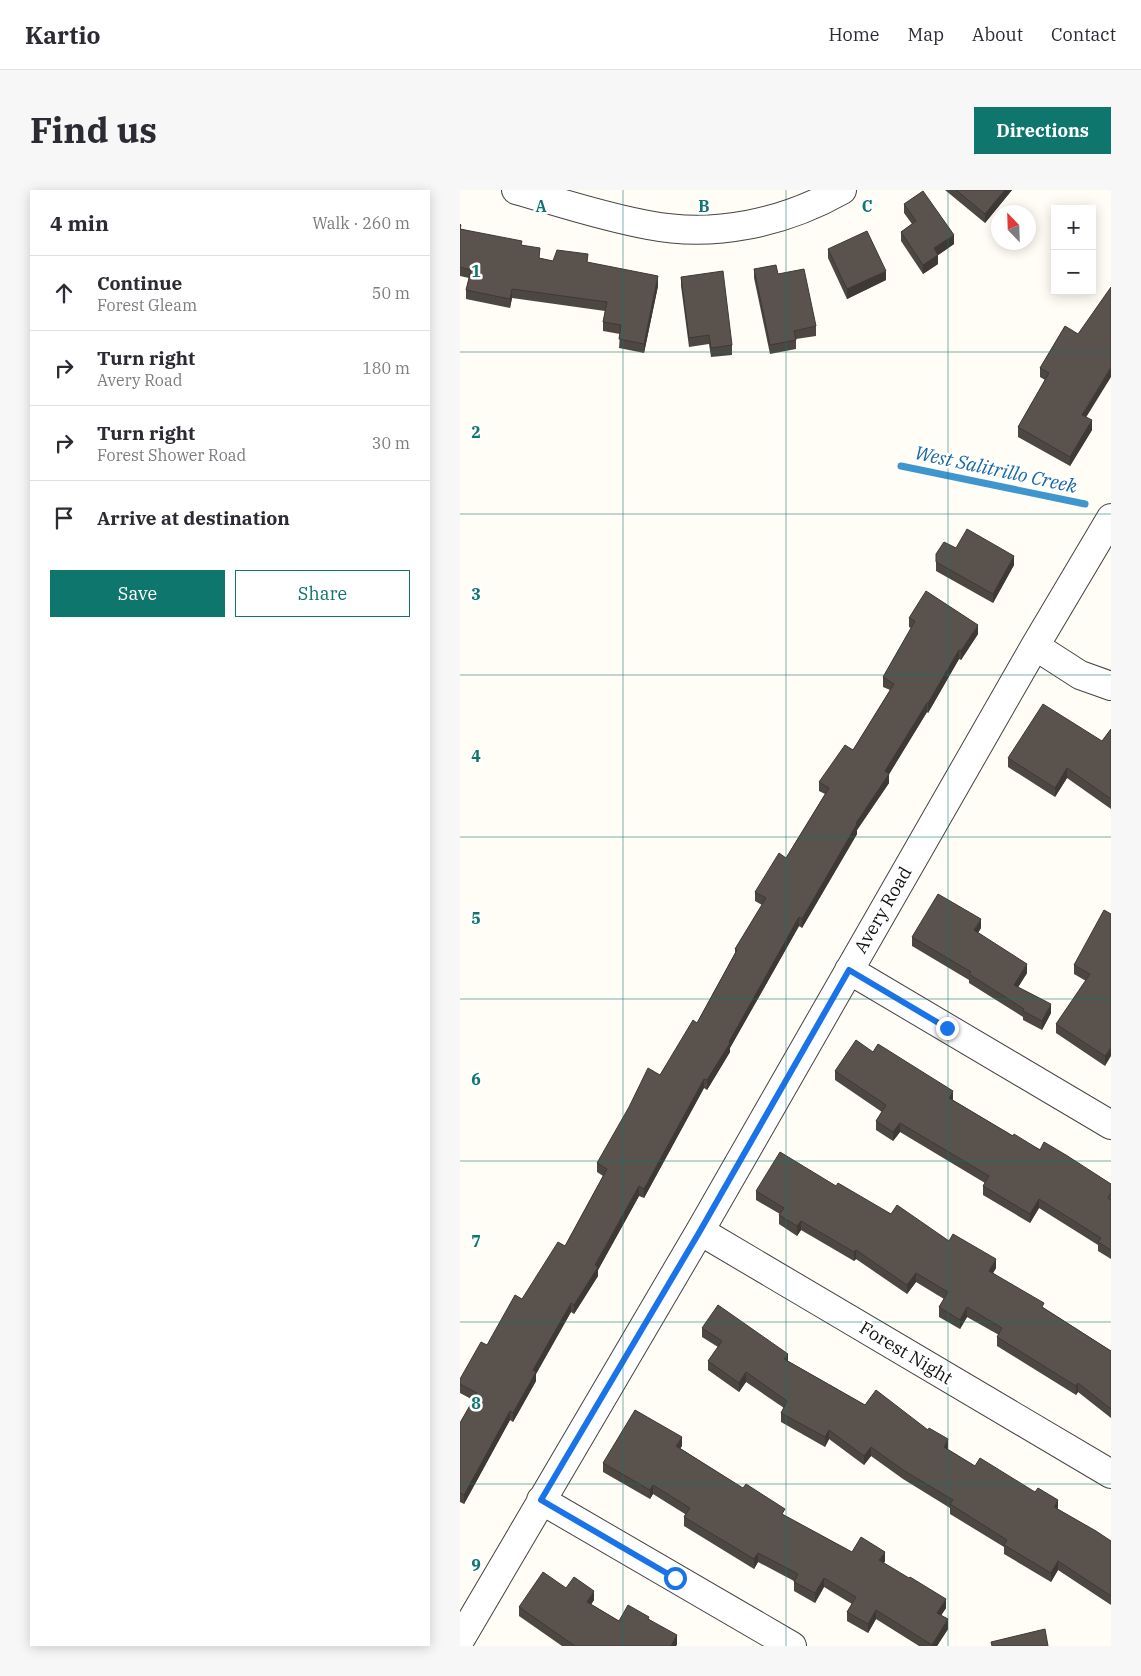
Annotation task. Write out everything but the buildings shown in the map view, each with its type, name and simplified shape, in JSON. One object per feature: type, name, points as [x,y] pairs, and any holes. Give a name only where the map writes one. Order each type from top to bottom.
[{"type":"street","points":[[516,190],[620,219],[650,226],[680,229],[741,226],[771,220],[800,210],[842,190]]},
{"type":"street","name":"Avery Road","points":[[460,1640],[700,1231],[1035,646],[1111,518]]},
{"type":"street","points":[[1035,646],[1080,675],[1111,686]]},
{"type":"street","points":[[849,970],[1111,1125]]},
{"type":"street","name":"Forest Night","points":[[700,1231],[1111,1474]]},
{"type":"street","points":[[541,1500],[792,1646]]},
{"type":"waterway","name":"West Salitrillo Creek","points":[[901,466],[1085,504]]},
{"type":"route","points":[[675,1578],[541,1500],[700,1231],[849,970],[947,1028]]}]
